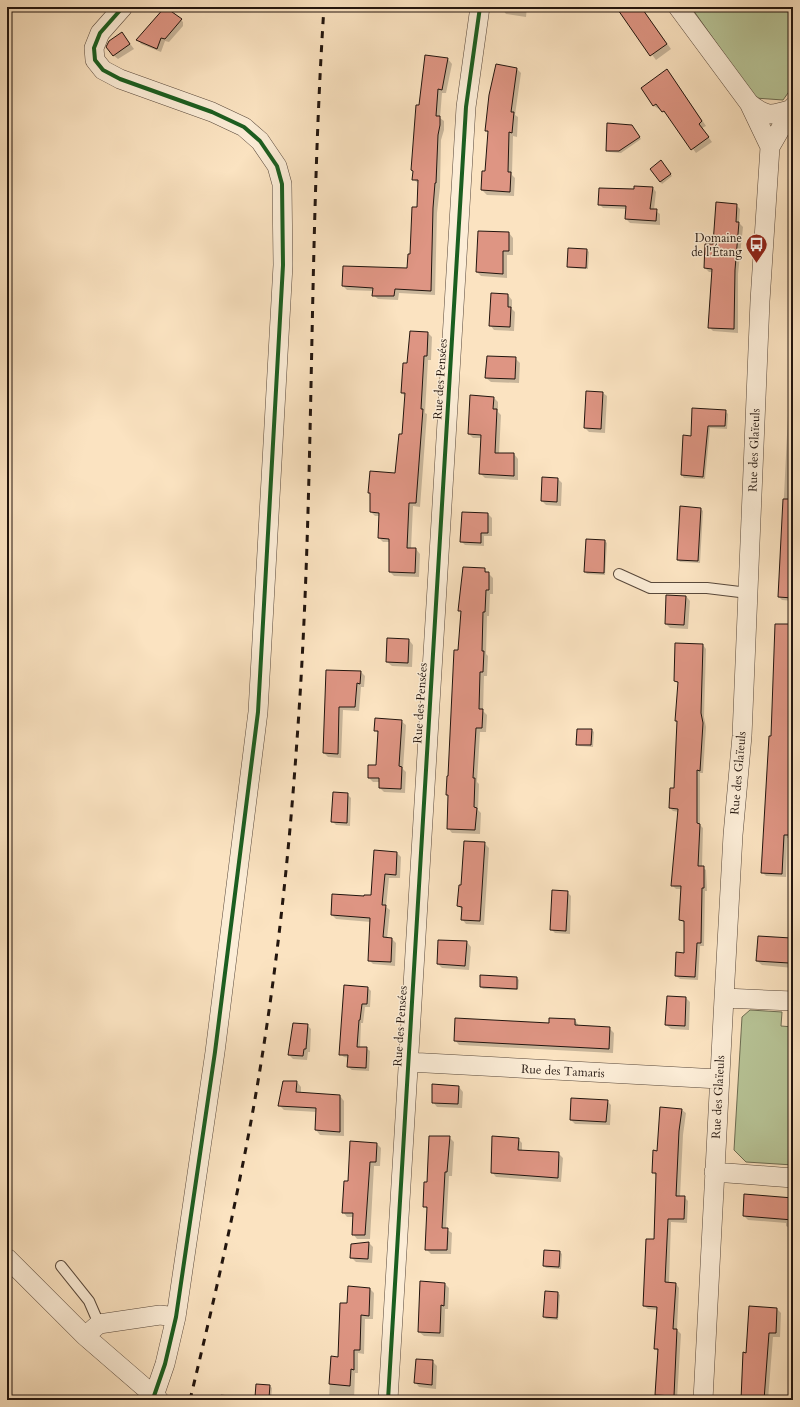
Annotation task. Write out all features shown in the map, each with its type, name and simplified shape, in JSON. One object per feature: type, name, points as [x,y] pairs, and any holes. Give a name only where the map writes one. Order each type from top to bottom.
[{"type":"street","points":[[123,7],[100,33],[94,48],[95,60],[103,70],[120,79],[212,112],[244,128],[260,141],[273,160],[277,166],[282,184],[283,265],[258,712],[215,1052],[176,1317],[157,1398]]},
{"type":"street","name":"Rue des Pensées","points":[[388,1400],[466,108],[480,7]]},
{"type":"street","name":"Rue des Glaïeuls","points":[[678,7],[749,104],[770,147]]},
{"type":"street","points":[[749,104],[762,113],[775,114],[792,108]]},
{"type":"street","name":"Rue des Glaïeuls","points":[[703,1400],[733,835],[742,736],[760,301],[770,147],[792,108]]},
{"type":"street","points":[[724,998],[793,1001]]},
{"type":"street","name":"Rue des Tamaris","points":[[408,1062],[719,1079]]},
{"type":"street","points":[[714,1172],[793,1178]]},
{"type":"street","points":[[7,1258],[92,1330],[157,1398]]},
{"type":"street","points":[[92,1330],[160,1315],[176,1317]]},
{"type":"lane","points":[[619,574],[650,588],[707,588],[748,593]]},
{"type":"lane","points":[[61,1266],[89,1301],[92,1330]]},
{"type":"green space","points":[[691,7],[793,7],[793,86],[783,100],[755,98]]},
{"type":"green space","points":[[750,1010],[782,1012],[781,1026],[793,1027],[793,1165],[746,1162],[734,1150],[742,1017]]},
{"type":"building","points":[[165,7],[182,19],[165,39],[161,38],[157,49],[136,40]]},
{"type":"building","points":[[616,7],[641,7],[667,44],[650,56]]},
{"type":"building","points":[[122,32],[130,44],[113,56],[106,47],[109,41]]},
{"type":"building","points":[[425,55],[448,58],[442,90],[438,89],[436,116],[440,116],[440,125],[433,208],[431,291],[395,289],[394,296],[372,296],[373,288],[342,286],[343,266],[407,268],[408,254],[410,254],[412,207],[417,207],[418,180],[412,180],[413,171],[411,170],[416,105],[419,105]]},
{"type":"building","points":[[496,64],[517,68],[511,112],[514,112],[512,133],[509,132],[508,172],[511,172],[510,192],[481,190],[482,171],[485,171],[488,131],[485,131],[489,95]]},
{"type":"building","points":[[667,69],[702,121],[699,124],[709,137],[691,150],[664,111],[662,112],[656,104],[653,106],[641,88]]},
{"type":"building","points":[[607,123],[632,125],[640,137],[619,151],[606,151]]},
{"type":"building","points":[[661,160],[671,174],[660,182],[650,169]]},
{"type":"building","points":[[634,186],[653,187],[650,209],[657,209],[656,221],[625,219],[626,206],[598,205],[599,188],[634,189]]},
{"type":"building","points":[[716,202],[737,204],[736,222],[739,222],[735,270],[734,329],[708,328],[712,269],[704,268],[705,244],[713,244]]},
{"type":"building","points":[[478,231],[509,232],[509,251],[503,251],[503,274],[476,272]]},
{"type":"building","points":[[568,248],[587,249],[586,268],[567,267]]},
{"type":"building","points":[[491,293],[508,294],[508,307],[511,307],[510,327],[489,326]]},
{"type":"building","points":[[410,331],[428,332],[427,356],[424,356],[421,409],[423,409],[416,503],[409,503],[407,548],[416,548],[415,573],[389,572],[389,539],[378,538],[379,513],[370,512],[370,493],[368,493],[370,471],[395,473],[399,434],[402,434],[405,393],[401,393],[403,363],[407,363]]},
{"type":"building","points":[[487,356],[516,357],[515,379],[485,378]]},
{"type":"building","points":[[586,391],[603,392],[601,429],[584,428]]},
{"type":"building","points":[[470,395],[494,397],[493,409],[497,409],[495,453],[514,453],[514,476],[479,474],[481,435],[468,434]]},
{"type":"building","points":[[692,408],[726,410],[725,426],[708,426],[703,477],[681,475],[683,435],[691,436]]},
{"type":"building","points":[[542,477],[558,478],[557,502],[541,501]]},
{"type":"building","points":[[783,499],[793,499],[793,598],[778,597]]},
{"type":"building","points":[[680,506],[701,508],[698,561],[677,560]]},
{"type":"building","points":[[462,512],[488,513],[488,533],[481,533],[481,543],[460,542]]},
{"type":"building","points":[[586,539],[605,540],[604,573],[584,572]]},
{"type":"building","points":[[463,567],[485,568],[485,572],[489,572],[489,590],[486,590],[485,612],[483,612],[483,672],[480,672],[479,709],[483,709],[482,728],[476,728],[473,778],[475,778],[474,807],[477,808],[475,830],[447,829],[448,795],[446,795],[454,650],[458,650],[461,611],[458,611]]},
{"type":"building","points":[[666,595],[686,596],[684,625],[665,624]]},
{"type":"building","points":[[775,624],[793,624],[791,756],[793,756],[793,835],[784,835],[782,874],[761,873],[769,736],[771,736]]},
{"type":"building","points":[[387,638],[409,639],[408,663],[386,662]]},
{"type":"building","points":[[675,643],[703,644],[701,713],[703,723],[700,771],[697,770],[697,823],[700,824],[698,866],[704,866],[704,888],[702,888],[701,943],[697,943],[695,977],[675,976],[676,952],[684,953],[684,921],[679,920],[681,886],[671,886],[678,809],[669,808],[670,788],[674,788],[677,721],[675,721],[678,682],[674,681]]},
{"type":"building","points":[[326,670],[361,671],[360,684],[357,683],[355,707],[339,707],[338,754],[323,753]]},
{"type":"building","points":[[375,718],[402,720],[399,766],[402,767],[401,789],[379,788],[379,778],[368,778],[368,765],[376,765],[378,731],[374,731]]},
{"type":"building","points":[[577,729],[592,729],[591,745],[576,745]]},
{"type":"building","points":[[333,792],[348,793],[347,823],[331,822]]},
{"type":"building","points":[[464,841],[485,842],[480,921],[461,920],[462,907],[457,906],[459,885],[461,885]]},
{"type":"building","points":[[374,850],[397,852],[396,875],[385,874],[382,905],[386,905],[383,937],[392,938],[391,962],[368,961],[370,918],[331,915],[332,894],[371,895]]},
{"type":"building","points":[[552,890],[568,891],[566,931],[550,930]]},
{"type":"building","points":[[758,936],[791,938],[789,963],[756,961]]},
{"type":"building","points":[[438,940],[467,941],[465,966],[437,964]]},
{"type":"building","points":[[480,975],[517,977],[517,989],[480,987]]},
{"type":"building","points":[[344,985],[368,987],[367,1004],[362,1004],[359,1020],[357,1047],[367,1047],[366,1068],[347,1067],[348,1055],[339,1055]]},
{"type":"building","points":[[667,996],[686,997],[685,1026],[665,1025]]},
{"type":"building","points":[[455,1018],[549,1023],[549,1018],[575,1019],[575,1025],[610,1027],[609,1049],[454,1041]]},
{"type":"building","points":[[293,1023],[308,1024],[306,1049],[304,1049],[303,1056],[288,1055]]},
{"type":"building","points":[[283,1081],[297,1081],[296,1092],[340,1095],[340,1132],[315,1130],[316,1108],[278,1106]]},
{"type":"building","points":[[432,1084],[459,1086],[458,1104],[432,1103]]},
{"type":"building","points":[[571,1098],[608,1100],[606,1122],[570,1120]]},
{"type":"building","points":[[660,1107],[682,1109],[679,1131],[676,1196],[685,1196],[684,1219],[668,1219],[665,1282],[676,1283],[673,1329],[677,1329],[674,1396],[655,1395],[658,1349],[654,1349],[657,1307],[643,1306],[646,1239],[654,1239],[656,1173],[652,1173],[653,1150],[657,1151]]},
{"type":"building","points":[[429,1136],[450,1136],[447,1172],[445,1172],[442,1228],[448,1228],[447,1250],[425,1250],[427,1207],[423,1207],[424,1182],[427,1182]]},
{"type":"building","points":[[492,1136],[519,1138],[518,1150],[559,1152],[558,1178],[491,1173]]},
{"type":"building","points":[[350,1141],[377,1143],[376,1162],[370,1162],[365,1235],[352,1235],[353,1213],[342,1213],[344,1181],[348,1181]]},
{"type":"building","points":[[744,1194],[793,1198],[793,1220],[743,1216]]},
{"type":"building","points":[[369,1242],[368,1259],[350,1258],[351,1244]]},
{"type":"building","points":[[544,1250],[560,1251],[559,1267],[543,1266]]},
{"type":"building","points":[[420,1281],[445,1283],[444,1306],[441,1305],[440,1333],[418,1332]]},
{"type":"building","points":[[348,1286],[370,1288],[369,1316],[361,1315],[360,1350],[354,1350],[354,1370],[351,1369],[350,1386],[329,1384],[331,1356],[338,1357],[340,1303],[347,1303]]},
{"type":"building","points":[[545,1291],[558,1292],[557,1318],[543,1317]]},
{"type":"building","points":[[749,1306],[777,1308],[776,1333],[769,1333],[764,1400],[741,1400],[743,1352],[746,1353]]},
{"type":"building","points":[[416,1359],[433,1360],[432,1385],[414,1383]]},
{"type":"building","points":[[256,1384],[270,1385],[269,1398],[255,1397]]},
{"type":"railway","points":[[190,1400],[223,1258],[251,1120],[269,1012],[283,903],[293,794],[303,648],[307,557],[316,190],[324,7]]},
{"type":"cycle path","points":[[123,7],[100,33],[94,48],[95,60],[103,70],[120,79],[212,112],[244,127],[260,141],[277,166],[282,184],[283,265],[258,712],[215,1052],[176,1317],[165,1364],[154,1396]]},
{"type":"cycle path","points":[[388,1400],[466,107],[480,7]]},
{"type":"place","name":"Domaine de l'Étang","points":[[757,264]]}]
